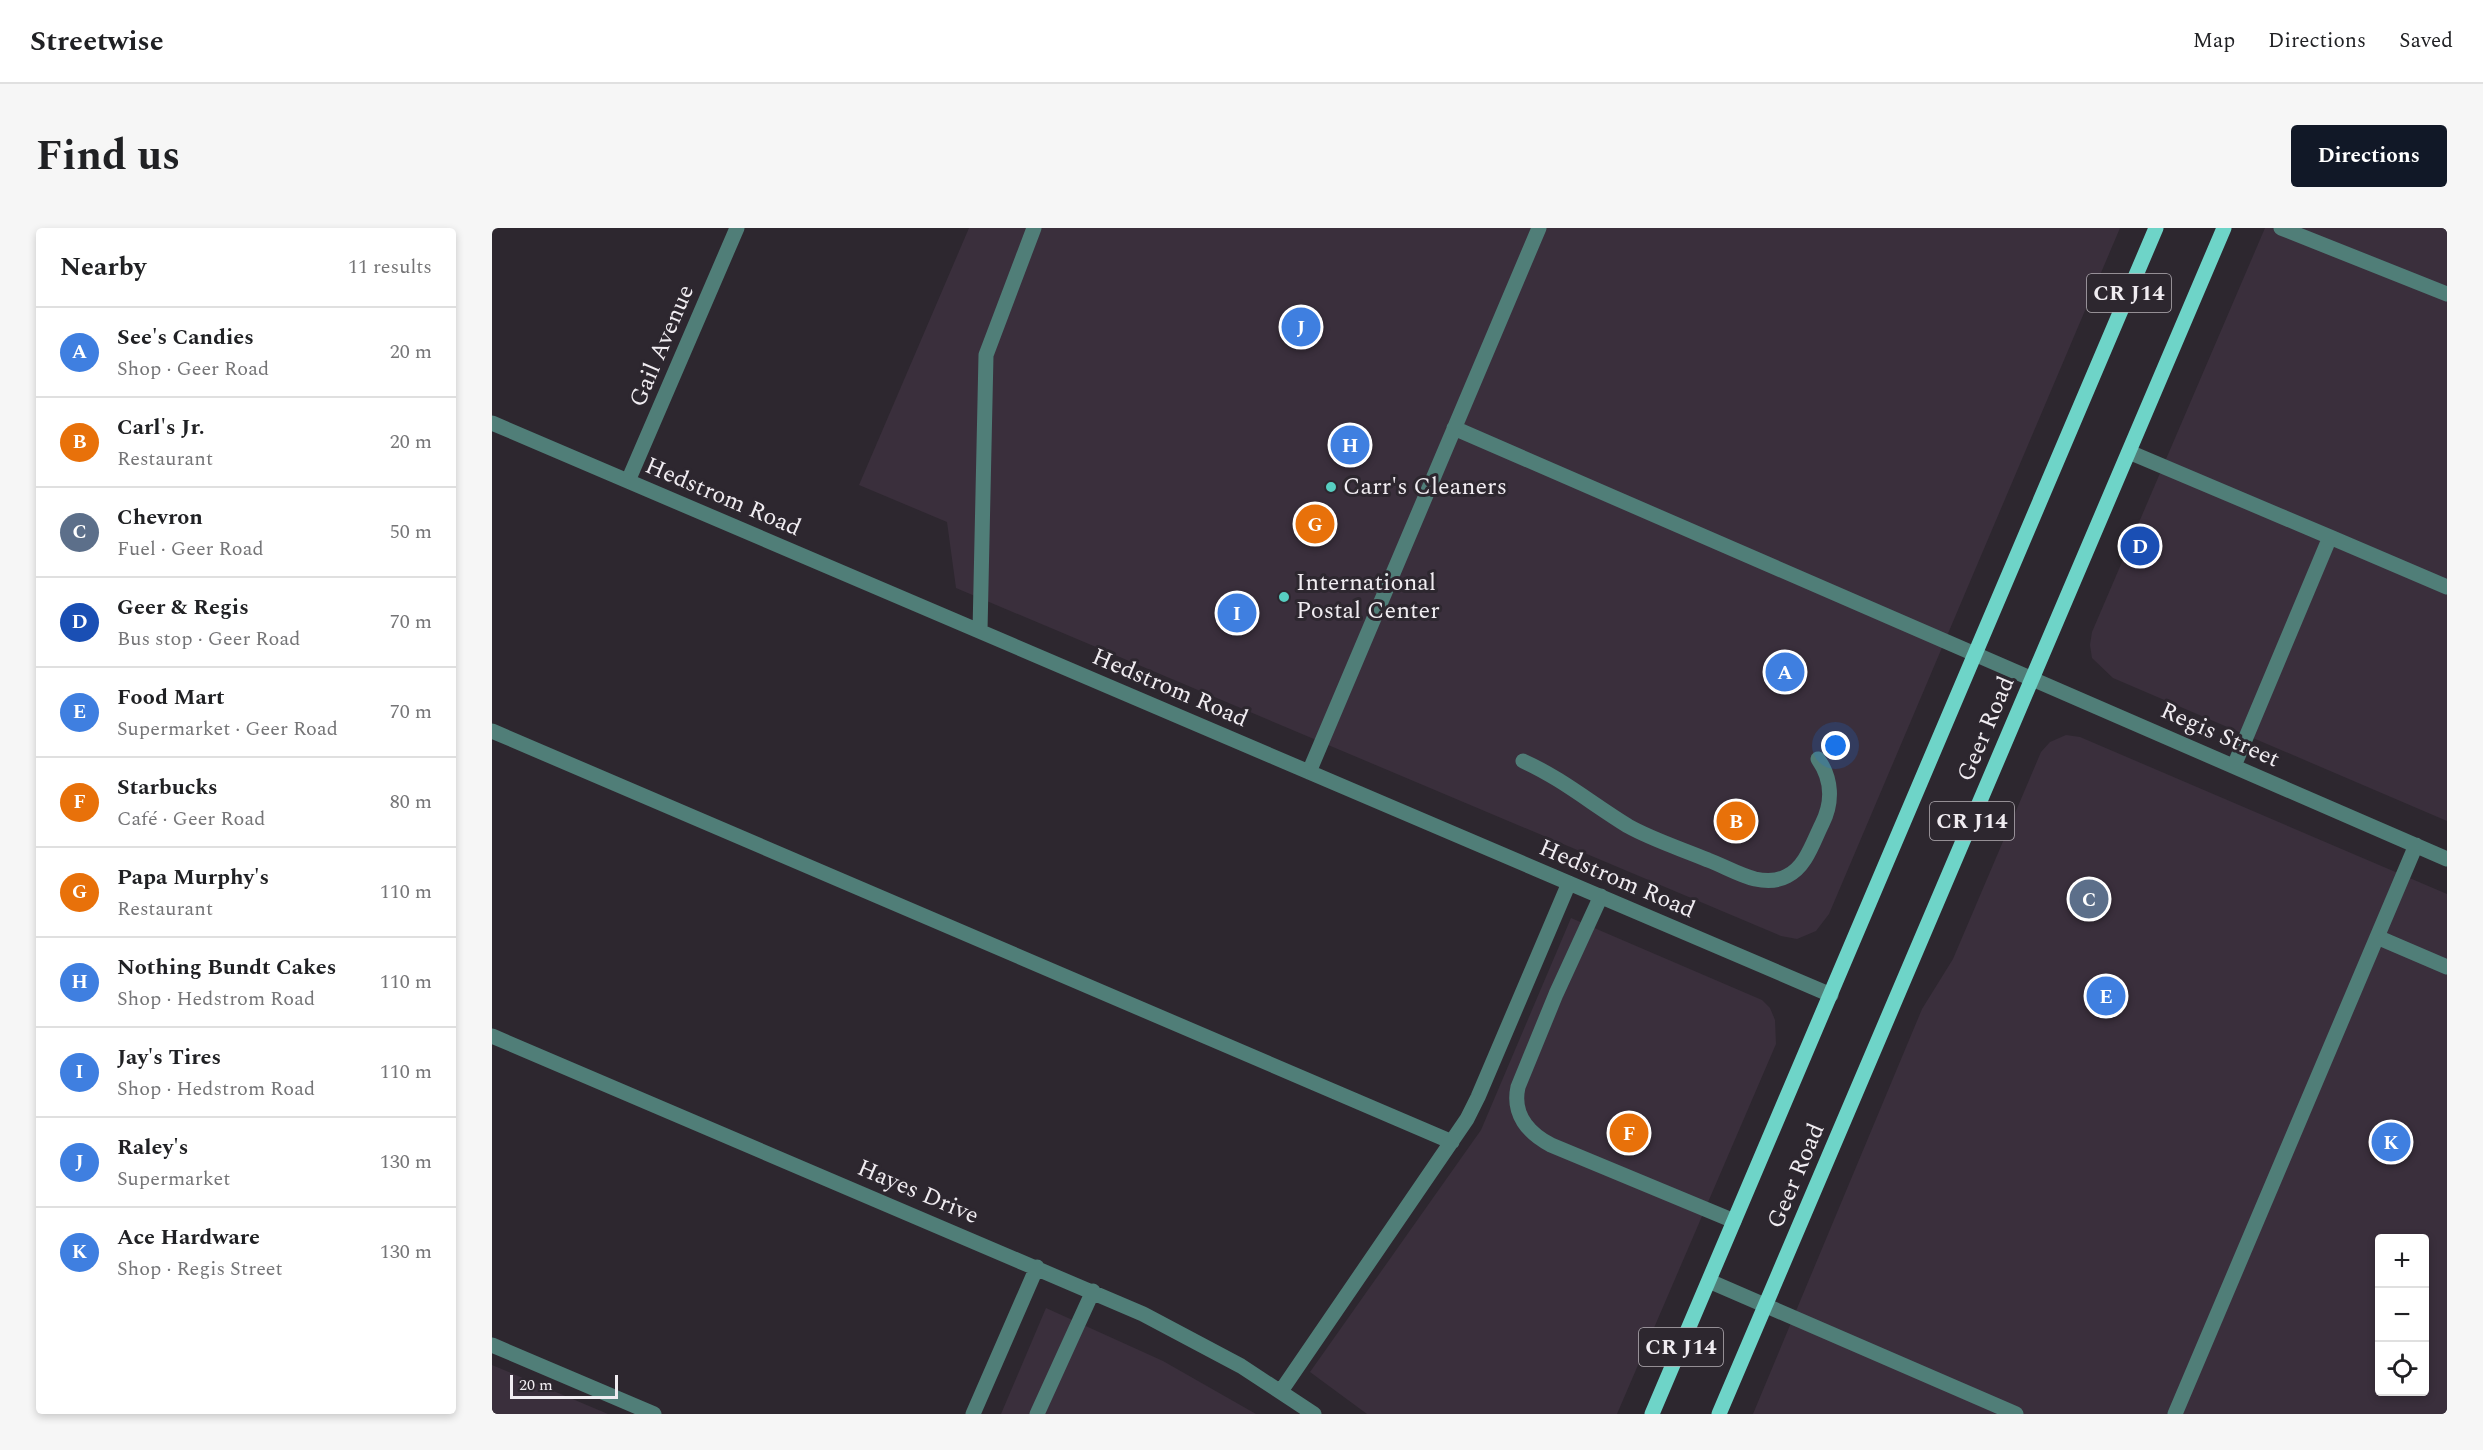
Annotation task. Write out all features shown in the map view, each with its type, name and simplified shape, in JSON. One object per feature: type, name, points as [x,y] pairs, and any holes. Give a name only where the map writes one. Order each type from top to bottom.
[{"type":"main road","name":"Geer Road","points":[[1652,1414],[2157,228]]},
{"type":"main road","name":"Geer Road","points":[[1719,1414],[2224,228]]},
{"type":"street","name":"Gail Avenue","points":[[628,481],[737,228]]},
{"type":"street","points":[[980,631],[986,355],[1034,228]]},
{"type":"street","points":[[1309,772],[1539,228]]},
{"type":"street","points":[[2281,228],[2447,294]]},
{"type":"street","name":"Hedstrom Road","points":[[492,423],[1831,994]]},
{"type":"street","name":"Regis Street","points":[[1454,428],[2447,859]]},
{"type":"street","points":[[2129,452],[2447,587]]},
{"type":"street","points":[[2234,766],[2330,537]]},
{"type":"street","points":[[492,730],[1452,1142]]},
{"type":"street","points":[[1523,761],[1559,779],[1617,819],[1646,835],[1748,876],[1773,880],[1788,876],[1802,863],[1824,819],[1829,804],[1830,790],[1828,777],[1818,759]]},
{"type":"street","points":[[2175,1414],[2416,845]]},
{"type":"street","points":[[1281,1391],[1452,1142],[1478,1097],[1569,883]]},
{"type":"street","points":[[1601,896],[1556,994],[1518,1087],[1516,1096],[1518,1112],[1532,1132],[1551,1145],[1734,1221]]},
{"type":"street","points":[[2377,937],[2447,967]]},
{"type":"street","name":"Hayes Drive","points":[[492,1036],[1037,1267],[1178,1330],[1281,1391],[1314,1414]]},
{"type":"street","points":[[973,1414],[1037,1267]]},
{"type":"street","points":[[1709,1281],[2016,1414]]},
{"type":"street","points":[[1037,1414],[1093,1291]]},
{"type":"street","points":[[492,1345],[654,1414]]},
{"type":"shaded area","points":[[969,228],[2120,228],[1829,914],[1816,931],[1797,939],[1781,936],[956,588],[947,522],[859,485]]},
{"type":"shaded area","points":[[2265,228],[2447,228],[2447,821],[2113,678],[2092,658],[2090,645],[2092,632]]},
{"type":"shaded area","points":[[2066,735],[2080,737],[2447,894],[2447,1414],[1753,1414],[1922,1009],[1953,959],[2041,752],[2050,742]]},
{"type":"shaded area","points":[[1571,918],[1762,1000],[1770,1008],[1775,1020],[1776,1044],[1617,1414],[1367,1414],[1310,1372],[1481,1130]]},
{"type":"shaded area","points":[[1046,1308],[1163,1361],[1256,1414],[1001,1414]]},
{"type":"shaded area","points":[[492,1365],[608,1414],[492,1414]]},
{"type":"place","name":"Raley's","points":[[1301,327]]},
{"type":"place","name":"Nothing Bundt Cakes","points":[[1350,445]]},
{"type":"place","name":"Carr's Cleaners","points":[[1331,487]]},
{"type":"place","name":"Papa Murphy's","points":[[1315,524]]},
{"type":"place","name":"Geer & Regis","points":[[2140,546]]},
{"type":"place","name":"International Postal Center","points":[[1284,597]]},
{"type":"place","name":"Jay's Tires","points":[[1237,613]]},
{"type":"place","name":"See's Candies","points":[[1785,672]]},
{"type":"place","name":"Carl's Jr.","points":[[1736,821]]},
{"type":"place","name":"Chevron","points":[[2089,899]]},
{"type":"place","name":"Food Mart","points":[[2106,996]]},
{"type":"place","name":"Starbucks","points":[[1629,1133]]},
{"type":"place","name":"Ace Hardware","points":[[2391,1142]]}]
